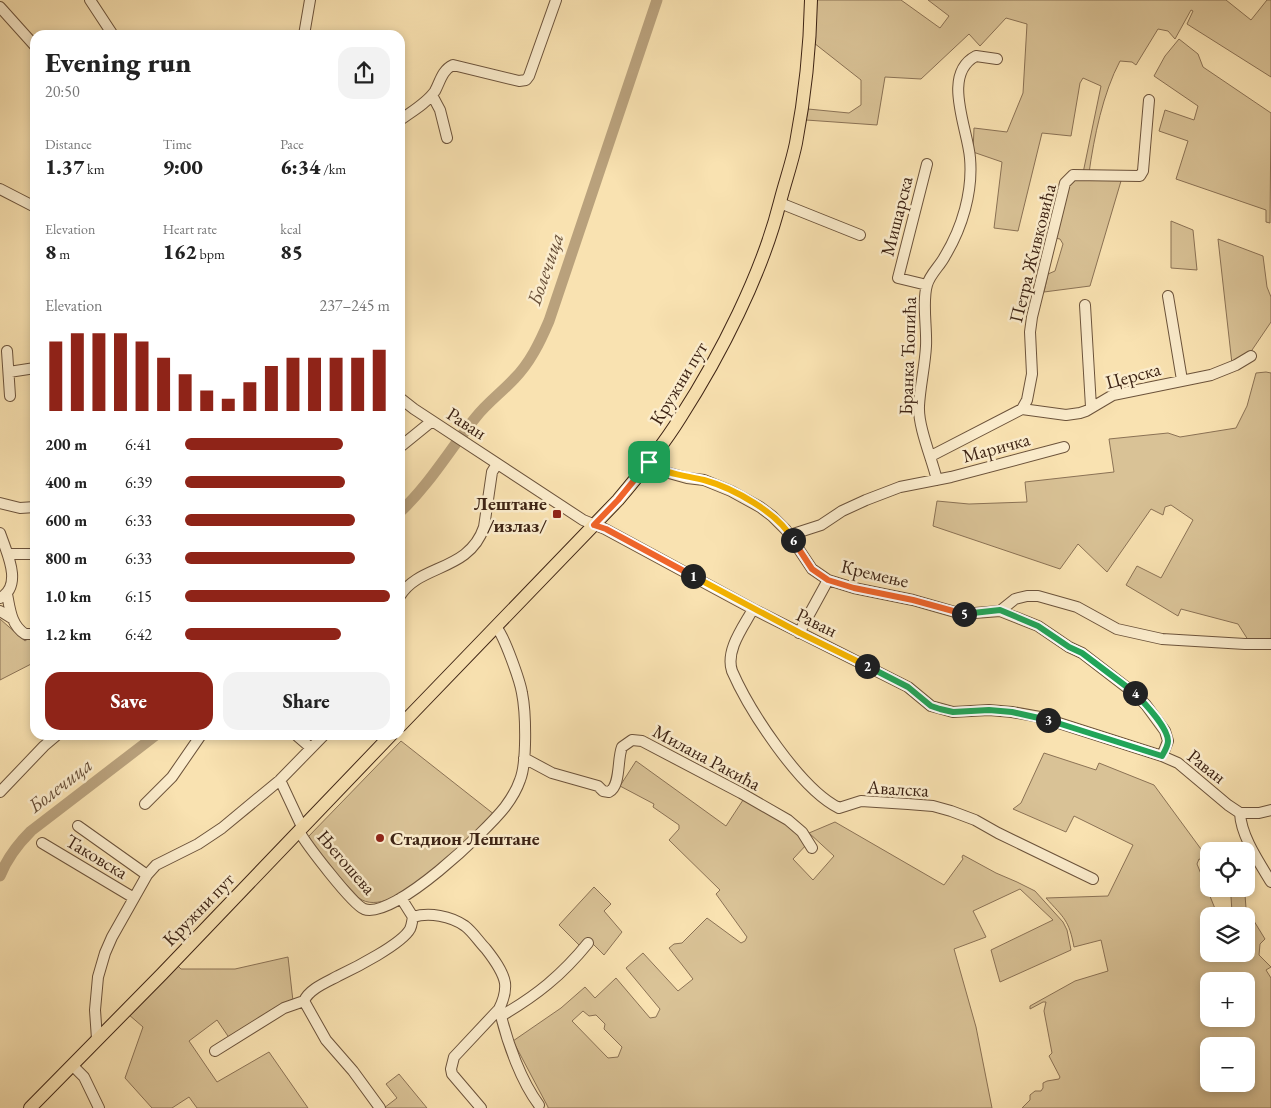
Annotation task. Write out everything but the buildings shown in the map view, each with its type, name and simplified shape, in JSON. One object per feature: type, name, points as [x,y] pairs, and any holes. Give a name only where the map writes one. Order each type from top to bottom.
[{"type":"main road","name":"Кружни пут","points":[[405,721],[618,500],[649,462],[693,398],[730,330],[760,262],[780,203],[793,158],[800,120],[808,55],[811,0]]},
{"type":"main road","name":"Кружни пут","points":[[30,1108],[386,740]]},
{"type":"street","points":[[90,0],[110,30]]},
{"type":"street","points":[[305,30],[310,0]]},
{"type":"street","points":[[405,116],[432,95],[443,74],[453,65],[519,81],[528,78],[556,0]]},
{"type":"street","points":[[0,7],[30,40]]},
{"type":"street","name":"Бранка Ћопића","points":[[931,456],[921,423],[919,406],[926,346],[927,285],[952,245],[965,210],[969,189],[970,158],[958,94],[961,73],[968,62],[976,56],[997,60]]},
{"type":"street","points":[[432,95],[440,110],[446,138]]},
{"type":"street","name":"Петра Живковића","points":[[1022,408],[1027,400],[1032,374],[1030,332],[1032,317],[1066,180],[1073,175],[1140,176],[1143,171],[1149,100]]},
{"type":"street","name":"Мишарска","points":[[927,285],[898,278],[928,164]]},
{"type":"street","points":[[0,189],[30,204]]},
{"type":"street","points":[[780,203],[860,235]]},
{"type":"street","points":[[1168,296],[1182,380]]},
{"type":"street","points":[[1085,304],[1091,407]]},
{"type":"street","points":[[7,351],[10,396]]},
{"type":"street","name":"Церска","points":[[1022,408],[1066,415],[1086,411],[1113,395],[1211,375],[1236,365],[1251,356]]},
{"type":"street","points":[[9,372],[30,369]]},
{"type":"street","name":"Раван","points":[[405,402],[497,464],[594,525],[606,529],[753,609],[908,687],[931,706],[953,712],[989,710],[1040,717],[1162,756],[1178,763],[1228,805],[1240,812]]},
{"type":"street","points":[[790,535],[821,525],[842,511],[900,487],[937,480],[931,456],[1022,408]]},
{"type":"street","points":[[405,443],[432,421]]},
{"type":"street","name":"Маричка","points":[[937,480],[1064,446]]},
{"type":"street","name":"Кремење","points":[[649,462],[669,473],[704,480],[737,493],[766,511],[790,535],[812,569],[828,580],[854,588],[913,600],[962,614],[1000,610],[1015,599],[1038,596],[1077,606],[1117,629],[1162,639],[1271,644]]},
{"type":"street","points":[[405,590],[409,585],[460,559],[474,546],[484,527],[491,474],[497,464]]},
{"type":"street","points":[[1,506],[30,507]]},
{"type":"street","points":[[0,533],[12,572],[11,582],[3,596],[17,627],[22,633],[30,634]]},
{"type":"street","points":[[8,554],[30,554]]},
{"type":"street","points":[[800,633],[828,580]]},
{"type":"street","name":"Авалска","points":[[753,609],[733,650],[730,661],[732,670],[770,738],[807,783],[831,804],[839,808],[862,802],[908,804],[951,810],[1093,879]]},
{"type":"street","points":[[1000,610],[1038,626],[1069,647],[1082,653],[1134,692],[1165,731],[1168,741],[1162,756]]},
{"type":"street","points":[[0,611],[13,620]]},
{"type":"street","name":"Његошева","points":[[280,780],[309,849],[361,907],[370,910],[401,898],[462,852],[507,805],[521,779],[524,758],[522,692],[502,636],[496,627]]},
{"type":"street","points":[[0,792],[51,740]]},
{"type":"street","points":[[145,804],[172,777],[198,740]]},
{"type":"street","points":[[302,740],[311,748]]},
{"type":"street","points":[[97,1039],[95,1010],[98,976],[112,938],[146,875],[156,864],[191,848],[211,835],[280,780],[319,740]]},
{"type":"street","name":"Милана Ракића","points":[[524,758],[552,773],[598,786],[603,791],[609,792],[614,789],[622,747],[632,740],[642,741],[788,820],[802,832],[812,848]]},
{"type":"street","points":[[1271,810],[1259,813],[1240,812],[1240,820],[1255,856],[1271,882]]},
{"type":"street","points":[[78,826],[146,875]]},
{"type":"street","name":"Таковска","points":[[42,843],[134,898]]},
{"type":"street","points":[[215,1051],[284,1008],[304,1001],[306,996],[325,982],[384,951],[406,933],[410,929],[413,917],[401,898]]},
{"type":"street","points":[[413,917],[438,916],[459,923],[471,932],[492,958],[503,976],[505,989],[500,1012],[505,1033],[530,1091],[539,1105]]},
{"type":"street","points":[[481,1108],[452,1074],[451,1064],[454,1058],[500,1012],[529,999],[553,980],[588,943]]},
{"type":"street","points":[[304,1001],[326,1040],[342,1056],[380,1108]]},
{"type":"street","points":[[72,1065],[84,1077],[99,1108]]},
{"type":"shaded area","points":[[817,0],[901,0],[940,28],[949,16],[928,0],[1226,0],[1251,20],[1267,0],[1271,0],[1271,77],[1187,24],[1193,11],[1191,10],[1175,39],[1168,31],[1158,29],[1136,65],[1132,62],[1120,61],[1100,115],[1089,173],[1083,173],[1101,86],[1083,78],[1080,83],[1071,136],[1042,133],[1018,231],[994,228],[1002,162],[973,152],[974,128],[1007,132],[1023,93],[1027,24],[1006,18],[980,46],[969,34],[921,79],[885,77],[877,125],[806,120],[808,109],[849,113],[861,105],[861,80],[814,43]]},
{"type":"shaded area","points":[[1179,39],[1198,54],[1203,67],[1271,113],[1270,223],[1266,222],[1266,210],[1176,179],[1188,141],[1159,131],[1165,110],[1194,120],[1198,106],[1154,76],[1165,56]]},
{"type":"shaded area","points":[[1120,178],[1121,181],[1090,286],[1044,292],[1048,274],[1055,271],[1063,244],[1060,239],[1055,238],[1066,184],[1072,179]]},
{"type":"shaded area","points":[[1171,221],[1193,230],[1197,270],[1171,268]]},
{"type":"shaded area","points":[[1218,239],[1263,256],[1267,287],[1271,297],[1271,322],[1250,353],[1232,364]]},
{"type":"shaded area","points":[[1256,373],[1271,373],[1271,642],[1250,643],[1238,624],[1181,609],[1178,616],[1126,585],[1137,566],[1161,578],[1193,520],[1171,505],[1165,507],[1163,515],[1151,509],[1107,572],[1078,544],[1060,569],[933,526],[937,501],[969,504],[1027,502],[1025,482],[1114,472],[1109,439],[1168,433],[1180,437],[1236,428],[1247,406]]},
{"type":"shaded area","points":[[0,619],[25,641],[30,639],[30,665],[0,680]]},
{"type":"shaded area","points":[[401,741],[495,815],[451,858],[431,874],[410,889],[391,899],[373,903],[359,898],[314,850],[308,837]]},
{"type":"shaded area","points":[[1044,753],[1096,770],[1099,763],[1154,785],[1200,848],[1200,859],[1197,864],[1200,871],[1200,897],[1210,897],[1214,907],[1200,907],[1200,962],[1255,962],[1255,923],[1265,939],[1260,944],[1259,955],[1271,967],[1266,970],[1271,978],[1271,1108],[1022,1108],[1030,1100],[1030,1095],[1035,1091],[1041,1091],[1043,1083],[1059,1079],[1060,1077],[1049,1056],[1052,1053],[1044,1011],[1046,1002],[1030,1009],[1030,1006],[1075,981],[1108,971],[1101,940],[1074,947],[1068,925],[1046,898],[1108,896],[1133,845],[1074,816],[1066,832],[1013,809],[1021,803]]},
{"type":"shaded area","points":[[636,761],[726,826],[745,797],[787,822],[808,843],[793,859],[813,880],[834,856],[809,833],[835,822],[944,885],[963,859],[963,855],[1035,891],[1063,922],[1067,930],[1071,950],[1000,982],[991,950],[1053,920],[1020,889],[973,911],[986,937],[954,949],[976,1027],[992,1108],[548,1108],[513,1041],[561,1008],[585,987],[595,998],[616,978],[650,1018],[656,1017],[660,1009],[626,968],[643,953],[678,991],[693,979],[669,948],[674,944],[682,943],[707,918],[741,943],[747,937],[716,894],[720,890],[669,840],[679,829],[679,825],[653,807],[654,804],[620,786]],"holes":[[[583,1011],[589,1016],[596,1015],[605,1024],[604,1029],[622,1047],[618,1057],[608,1058],[572,1021]]]},
{"type":"shaded area","points":[[594,887],[611,904],[604,911],[622,932],[604,955],[587,938],[580,946],[559,925]]},
{"type":"shaded area","points":[[1231,897],[1245,897],[1246,907],[1232,907]]},
{"type":"shaded area","points":[[288,957],[293,1001],[230,1039],[217,1020],[189,1041],[217,1082],[269,1052],[308,1108],[197,1108],[189,1097],[172,1108],[152,1108],[125,1078],[143,1027],[128,1014],[177,965],[181,969],[235,969]]},
{"type":"shaded area","points":[[399,1074],[427,1108],[384,1108],[397,1098],[386,1084]]},
{"type":"waterway","name":"Болечица","points":[[405,507],[430,478],[480,412],[520,373],[538,344],[549,321],[657,0]]},
{"type":"waterway","name":"Болечица","points":[[0,876],[13,852],[31,831],[149,740]]},
{"type":"place","name":"Лештане /излаз/","points":[[557,514]]},
{"type":"place","name":"Стадион Лештане","points":[[380,838]]},
{"type":"route","points":[[649,462],[669,473],[704,480],[737,493],[766,511],[790,535],[807,564],[817,574],[828,580],[854,588],[913,600],[962,614],[1000,610],[1038,626],[1069,647],[1082,653],[1134,692],[1165,731],[1168,741],[1162,756],[1040,717],[989,710],[953,712],[931,706],[908,687],[890,677],[753,609],[606,529],[594,525],[618,500],[649,462]]}]
